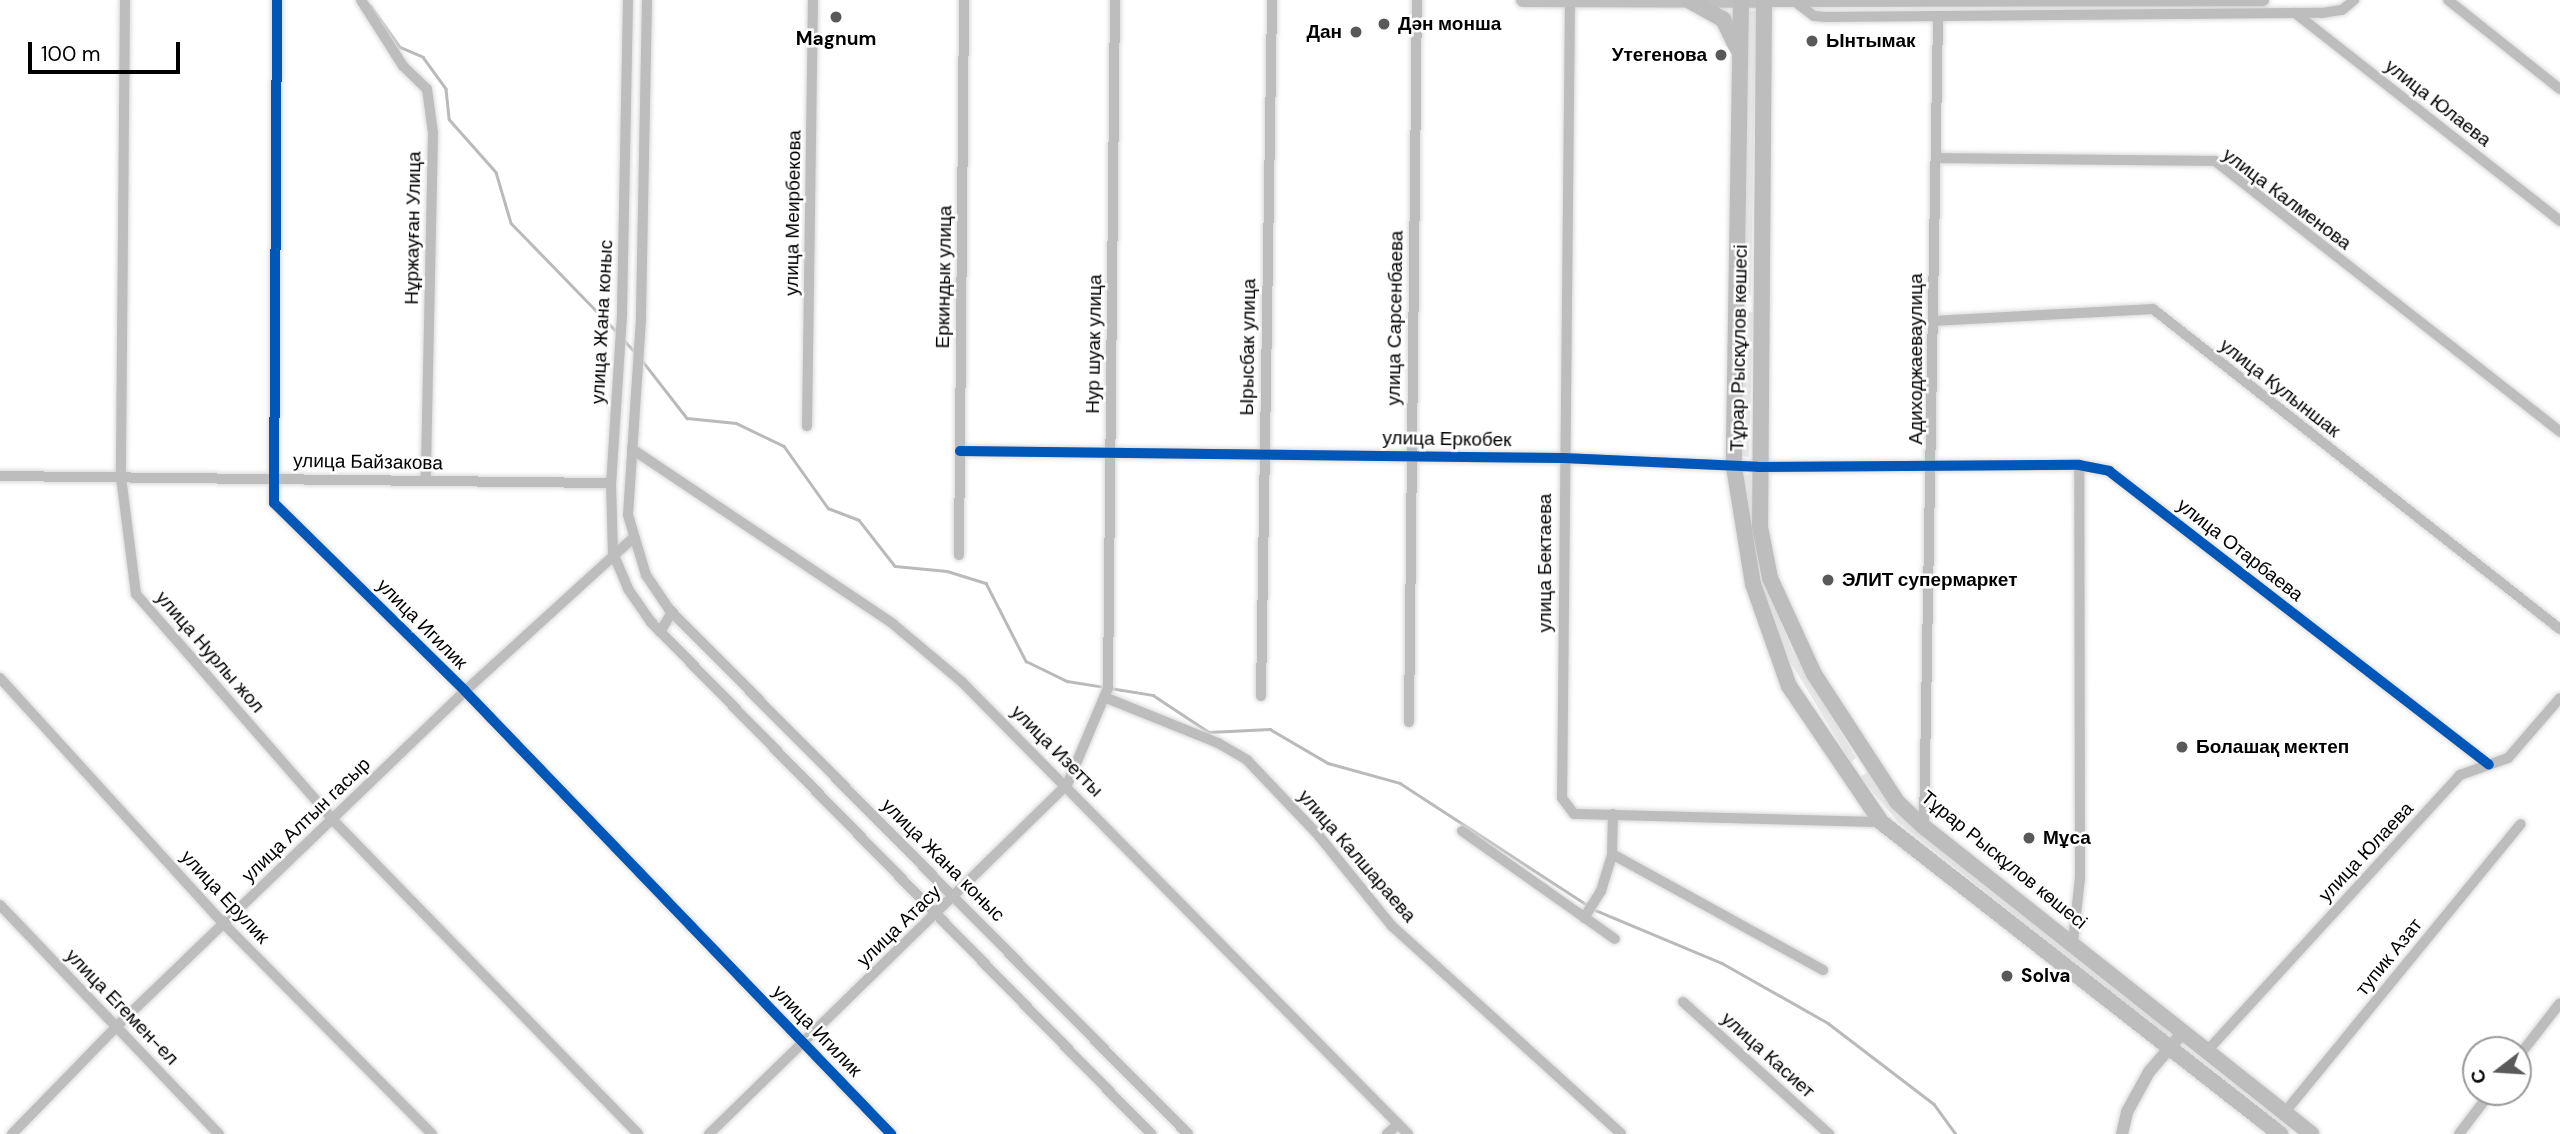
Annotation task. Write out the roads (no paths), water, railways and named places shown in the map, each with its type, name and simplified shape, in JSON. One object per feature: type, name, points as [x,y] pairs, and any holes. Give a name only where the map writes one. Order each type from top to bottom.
[{"type":"main road","points":[[1524,0],[1764,1]]},
{"type":"main road","name":"Тұрар Рыскұлов көшесі","points":[[1741,0],[1734,467],[1753,584],[1789,686],[1881,822],[2280,1134]]},
{"type":"main road","points":[[1690,1],[1723,19],[1740,55]]},
{"type":"main road","name":"Тұрар Рыскұлов көшесі","points":[[1764,1],[1758,467],[1760,527],[1770,578],[1817,680],[1897,802],[1924,827],[2073,942],[2311,1134]]},
{"type":"main road","points":[[1736,307],[1760,307]]},
{"type":"main road","points":[[1850,775],[1871,761]]},
{"type":"street","name":"улица Нурлы жол","points":[[125,0],[121,477],[136,594],[332,818],[638,1134]]},
{"type":"street","name":"улица Игилик","points":[[277,0],[274,503],[465,691],[891,1134]]},
{"type":"street","name":"Нұржауған Улица","points":[[361,0],[403,66],[426,89],[431,122],[426,480]]},
{"type":"street","name":"улица Жана коныс","points":[[628,0],[622,315],[611,483],[613,553],[628,589],[660,632],[1151,1134]]},
{"type":"street","name":"улица Жана коныс","points":[[647,0],[641,319],[628,515],[632,539],[646,575],[672,612],[1188,1134]]},
{"type":"street","name":"улица Меирбекова","points":[[807,426],[813,0]]},
{"type":"street","name":"Еркиндык улица","points":[[959,555],[964,0]]},
{"type":"street","name":"Нур шуак улица","points":[[1106,693],[1115,0]]},
{"type":"street","name":"Ырысбак улица","points":[[1261,696],[1272,0]]},
{"type":"street","name":"улица Сарсенбаева","points":[[1409,722],[1417,0]]},
{"type":"street","points":[[1764,1],[2263,0]]},
{"type":"street","points":[[1794,1],[1814,16],[1938,17],[2295,13],[2342,10],[2354,0]]},
{"type":"street","points":[[2448,0],[2560,89]]},
{"type":"street","name":"улица Бектаева","points":[[1570,1],[1563,458],[1562,798],[1574,814],[1881,822]]},
{"type":"street","name":"улица Юлаева","points":[[2295,13],[2560,221]]},
{"type":"street","name":"Адиходжаеваулица","points":[[1924,827],[1933,468],[1938,17]]},
{"type":"street","name":"улица Калменова","points":[[1936,158],[2215,161],[2560,432]]},
{"type":"street","name":"улица Кулыншак","points":[[1933,321],[2152,310],[2560,629]]},
{"type":"street","name":"улица Изетты","points":[[632,449],[893,624],[961,682],[1068,785],[1408,1134]]},
{"type":"street","name":"улица Еркобек","points":[[960,451],[1563,458],[1734,467],[1933,468]]},
{"type":"street","points":[[2073,942],[2080,878],[2079,465]]},
{"type":"street","name":"улица Отарбаева","points":[[1933,468],[2079,465],[2109,471],[2488,765]]},
{"type":"street","name":"улица Байзакова","points":[[0,476],[611,483]]},
{"type":"street","name":"улица Алтын гасыр","points":[[12,1134],[116,1027],[332,818],[613,553],[632,539]]},
{"type":"street","points":[[660,632],[672,612]]},
{"type":"street","name":"улица Ерулик","points":[[0,678],[223,923],[432,1134]]},
{"type":"street","name":"улица Атасу","points":[[709,1134],[1068,785],[1106,693]]},
{"type":"street","name":"улица Калшараева","points":[[1106,693],[1218,743],[1247,760],[1319,836],[1392,926],[1621,1134]]},
{"type":"street","name":"улица Юлаева","points":[[2208,1050],[2460,775],[2508,758],[2560,698]]},
{"type":"street","points":[[1584,918],[1601,891],[1612,854],[1614,814]]},
{"type":"street","name":"тупик Азат","points":[[2285,1112],[2521,824]]},
{"type":"street","points":[[1462,831],[1615,939]]},
{"type":"street","points":[[1612,854],[1823,970]]},
{"type":"street","name":"улица Егемен-ел","points":[[0,905],[219,1134]]},
{"type":"street","name":"улица Касиет","points":[[1684,1002],[1829,1134]]},
{"type":"street","points":[[2532,1039],[2560,1003]]},
{"type":"street","points":[[2122,1134],[2127,1112],[2149,1072],[2184,1031]]},
{"type":"street","points":[[2459,1134],[2480,1106]]},
{"type":"street","points":[[1387,1134],[1398,1124]]},
{"type":"waterway","points":[[370,5],[400,47],[423,57],[446,89],[449,119],[496,172],[511,223],[618,333]]},
{"type":"waterway","points":[[625,341],[634,351]]},
{"type":"waterway","points":[[641,359],[687,418],[736,423],[784,446],[828,508],[859,520],[895,566],[947,571],[986,583],[1026,661],[1067,681],[1104,687]]},
{"type":"waterway","points":[[1110,688],[1153,695],[1209,732],[1270,729],[1328,763],[1400,783],[1589,906]]},
{"type":"waterway","points":[[1595,910],[1722,963],[1828,1023],[1934,1104],[1956,1134]]},
{"type":"place","name":"Magnum","points":[[836,17]]},
{"type":"place","name":"Дән монша","points":[[1384,24]]},
{"type":"place","name":"Дан","points":[[1356,32]]},
{"type":"place","name":"Ынтымак","points":[[1812,41]]},
{"type":"place","name":"Утегенова","points":[[1721,55]]},
{"type":"place","name":"ЭЛИТ супермаркет","points":[[1828,580]]},
{"type":"place","name":"Болашақ мектеп","points":[[2182,747]]},
{"type":"place","name":"Мұса","points":[[2029,838]]},
{"type":"place","name":"Solva","points":[[2007,976]]}]
